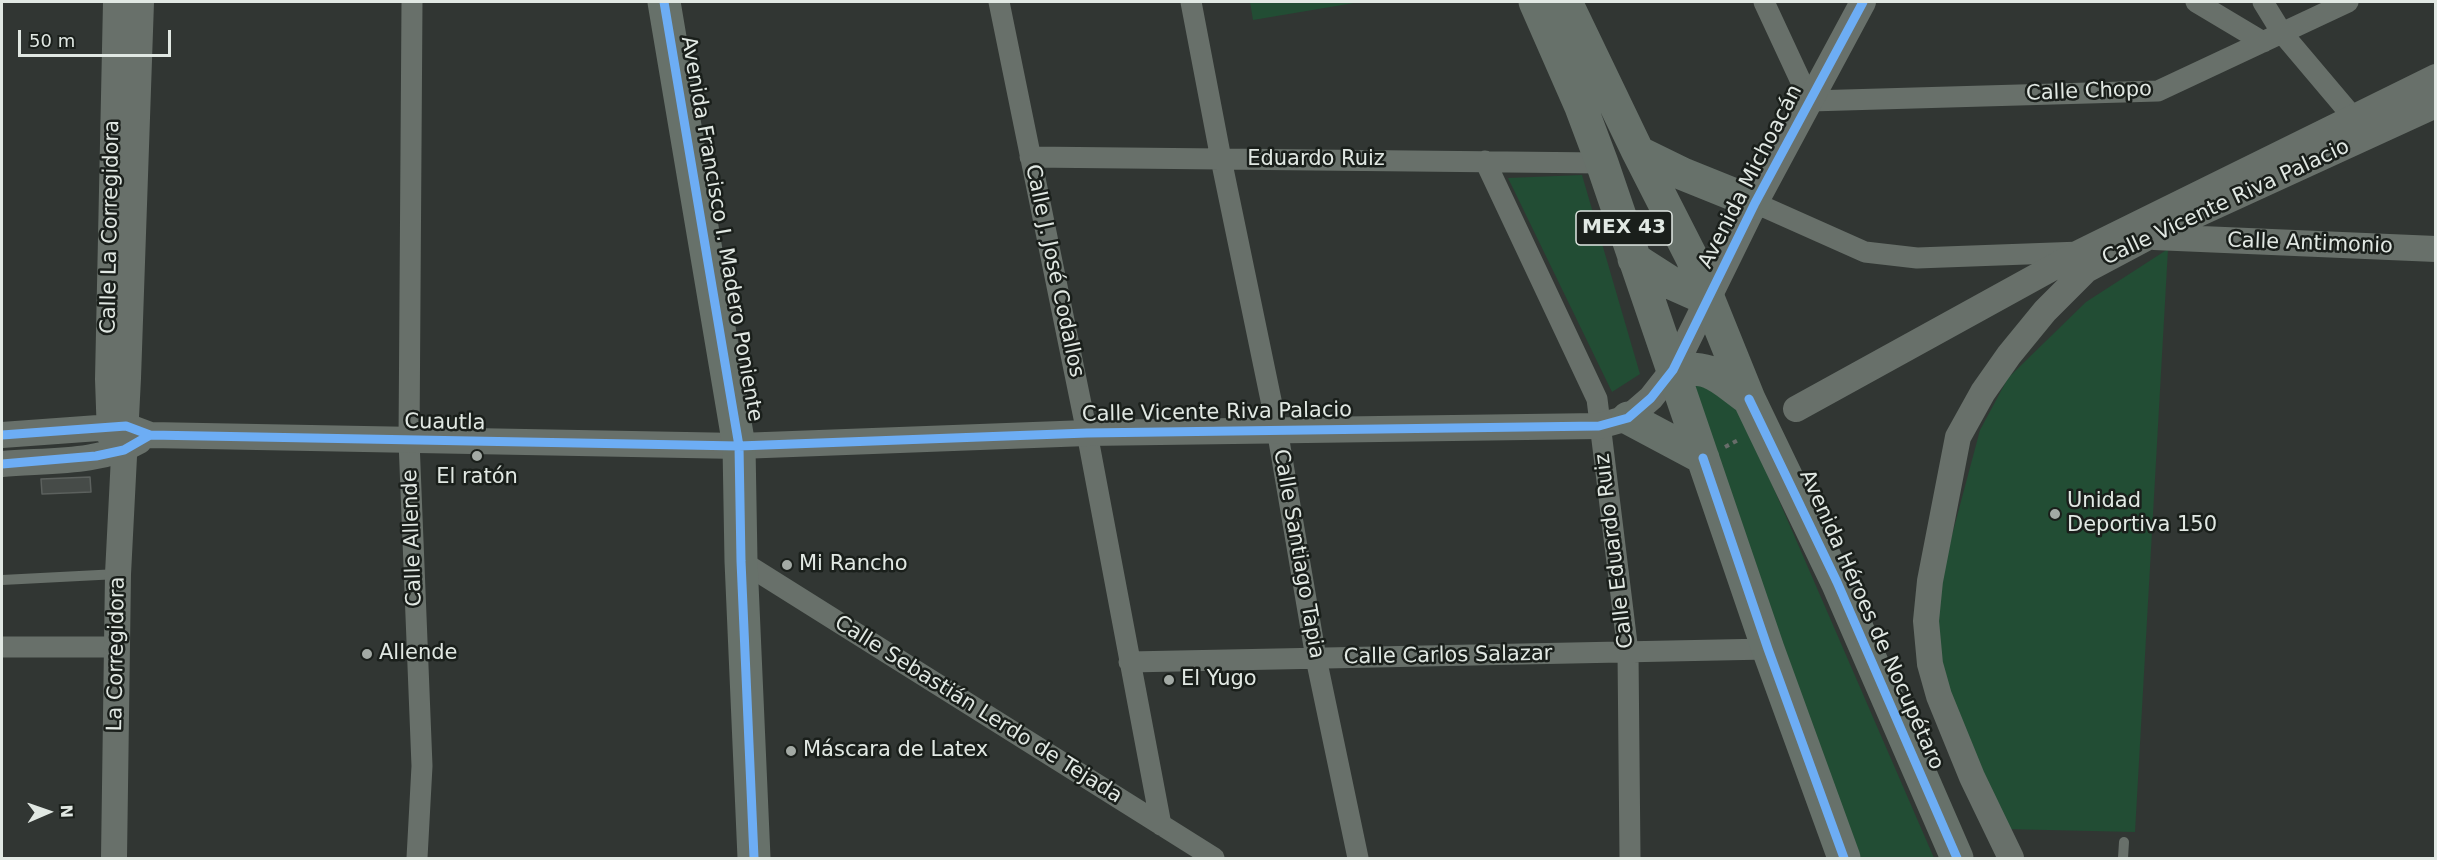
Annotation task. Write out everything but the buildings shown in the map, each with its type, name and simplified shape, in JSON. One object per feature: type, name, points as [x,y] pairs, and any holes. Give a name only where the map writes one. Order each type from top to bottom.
[{"type":"main road","name":"Avenida Francisco I. Madero Poniente","points":[[664,2],[739,446],[741,561],[754,858]]},
{"type":"main road","name":"MEX 43","points":[[1535,2],[1581,106],[1602,163],[1767,649],[1844,858]]},
{"type":"main road","name":"Avenida Héroes de Nocupétaro","points":[[1566,2],[1692,258],[1749,399],[1837,582],[1957,858]]},
{"type":"main road","points":[[1638,152],[1683,174],[1755,203]]},
{"type":"main road","points":[[1634,259],[1673,284],[1709,300]]},
{"type":"main road","points":[[1673,370],[1695,367],[1709,370],[1749,399]]},
{"type":"main road","points":[[1614,422],[1704,458]]},
{"type":"street","name":"Calle La Corregidora","points":[[116,2],[108,378],[117,439]]},
{"type":"street","name":"Calle La Corregidora","points":[[117,439],[141,2]]},
{"type":"street","name":"Calle Allende","points":[[412,2],[409,441],[422,766],[417,858]]},
{"type":"street","name":"Calle J. José Codallos","points":[[999,2],[1087,433],[1161,825]]},
{"type":"street","name":"Calle Santiago Tapia","points":[[1191,2],[1277,429],[1316,658],[1358,858]]},
{"type":"street","points":[[1764,2],[1810,101]]},
{"type":"street","name":"Avenida Michoacán","points":[[1673,370],[1755,203],[1863,2]]},
{"type":"street","points":[[2196,2],[2263,42]]},
{"type":"street","points":[[2263,2],[2282,33],[2353,117]]},
{"type":"street","name":"Calle Chopo","points":[[1810,101],[2158,91],[2348,2]]},
{"type":"street","name":"Calle Vicente Riva Palacio","points":[[1796,409],[2080,252],[2436,76]]},
{"type":"street","name":"Calle Vicente Riva Palacio","points":[[2011,858],[1956,740],[1939,696],[1930,664],[1926,621],[1930,581],[1958,437],[1983,392],[2045,311],[2086,270],[2148,237],[2436,105]]},
{"type":"street","name":"Eduardo Ruiz","points":[[1030,157],[1602,163]]},
{"type":"street","name":"Calle Eduardo Ruiz","points":[[1485,161],[1597,399],[1614,422],[1628,652],[1630,858]]},
{"type":"street","points":[[1755,203],[1865,252],[1917,258],[2080,252]]},
{"type":"street","name":"Calle Antimonio","points":[[2113,236],[2436,249]]},
{"type":"street","points":[[1614,422],[1651,398],[1673,370]]},
{"type":"street","name":"Calle Vicente Riva Palacio","points":[[739,446],[1087,433],[1614,422]]},
{"type":"street","name":"Cuautla","points":[[2,435],[117,439],[150,435],[739,446]]},
{"type":"street","name":"Cuautla","points":[[2,464],[96,456],[117,439]]},
{"type":"street","name":"La Corregidora","points":[[114,858],[118,647],[117,439]]},
{"type":"street","name":"Calle Sebastián Lerdo de Tejada","points":[[741,561],[1214,858]]},
{"type":"street","points":[[2,647],[118,647]]},
{"type":"street","name":"Calle Carlos Salazar","points":[[1129,662],[1767,649]]},
{"type":"lane","points":[[2,580],[118,574]]},
{"type":"lane","points":[[2123,858],[2124,842]]},
{"type":"green space","points":[[1250,2],[1360,2],[1253,20]]},
{"type":"green space","points":[[1582,175],[1640,374],[1612,392],[1508,178]]},
{"type":"green space","name":"Unidad Deportiva 150","points":[[2168,249],[2135,832],[2003,829],[1936,666],[1935,599],[1980,430],[2008,378],[2086,302]]},
{"type":"green space","points":[[1692,373],[1738,406],[1934,858],[1858,858],[1684,380]]},
{"type":"cycle path","points":[[664,2],[739,446],[741,561],[754,858]]},
{"type":"cycle path","points":[[2,435],[126,426],[150,435],[739,446],[1087,433],[1599,426],[1628,418],[1651,398],[1673,370],[1755,203],[1863,2]]},
{"type":"cycle path","points":[[1749,399],[1837,582],[1957,858]]},
{"type":"cycle path","points":[[2,464],[96,456],[124,450],[150,435]]},
{"type":"cycle path","points":[[1703,458],[1768,649],[1844,858]]},
{"type":"place","name":"El ratón","points":[[477,456]]},
{"type":"place","name":"Unidad Deportiva 150","points":[[2055,514]]},
{"type":"place","name":"Mi Rancho","points":[[787,565]]},
{"type":"place","name":"Allende","points":[[367,654]]},
{"type":"place","name":"El Yugo","points":[[1169,680]]},
{"type":"place","name":"Máscara de Latex","points":[[791,751]]}]
